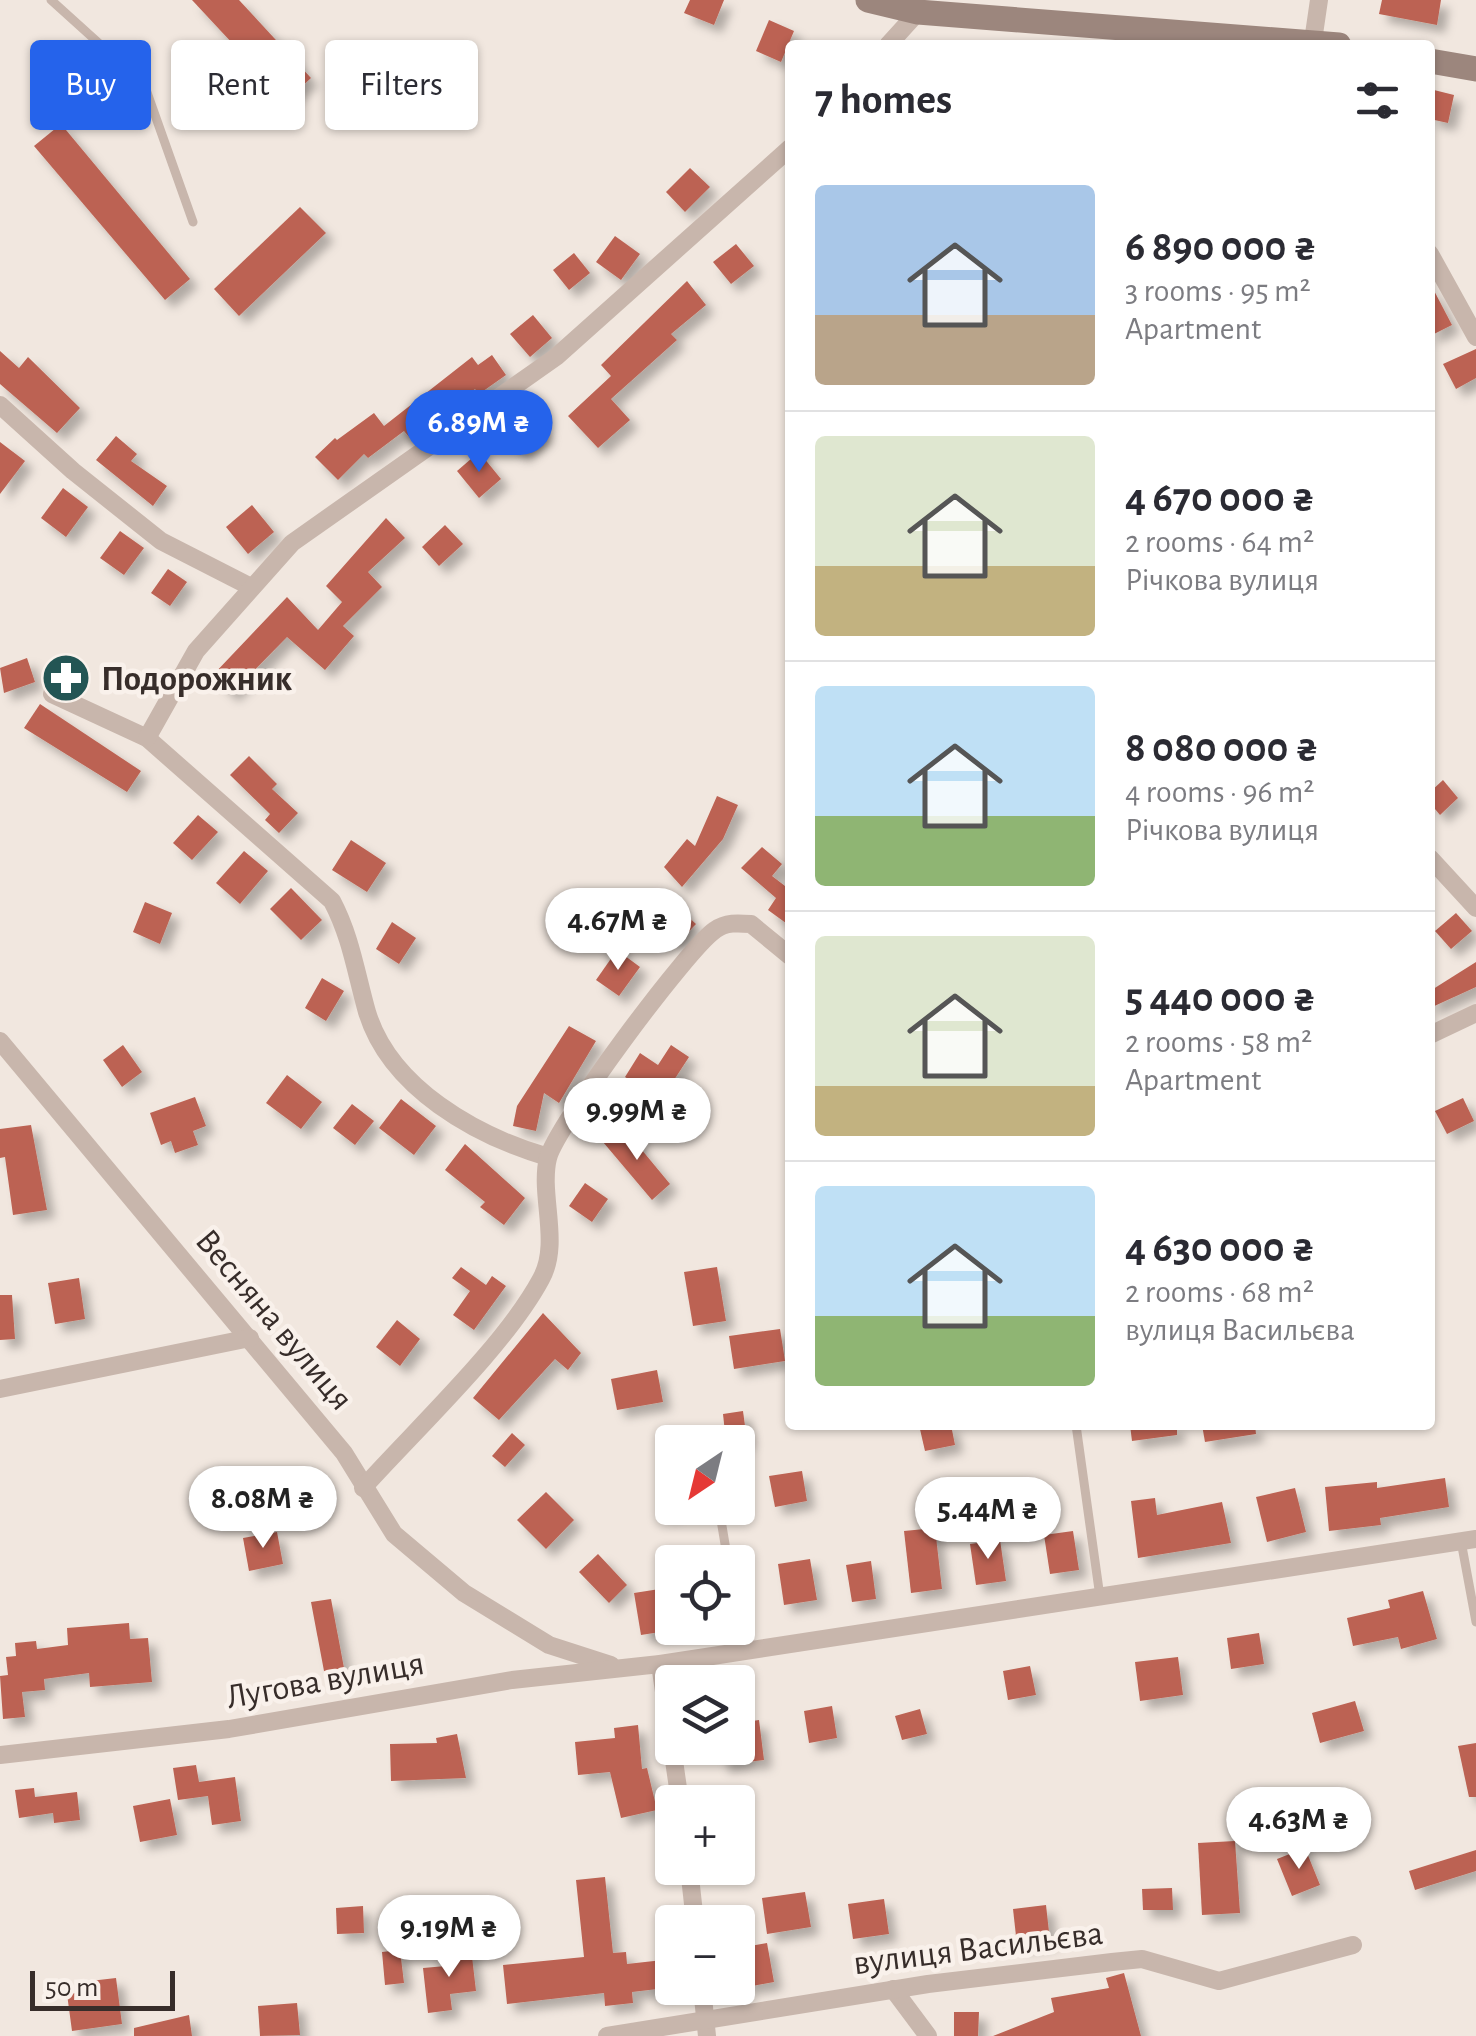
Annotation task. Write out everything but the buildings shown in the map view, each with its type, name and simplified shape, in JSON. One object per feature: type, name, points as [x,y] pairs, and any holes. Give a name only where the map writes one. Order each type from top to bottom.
[{"type":"main road","points":[[868,0],[918,12],[1299,40]]},
{"type":"main road","points":[[1435,62],[1476,69]]},
{"type":"street","points":[[1313,40],[1319,0]]},
{"type":"street","points":[[893,40],[918,12]]},
{"type":"street","points":[[148,738],[196,651],[292,543],[556,357],[785,152]]},
{"type":"street","points":[[1435,263],[1476,337]]},
{"type":"street","points":[[0,405],[73,472],[160,540],[252,587]]},
{"type":"street","points":[[52,694],[148,738],[332,901],[347,930],[368,1016],[400,1075],[458,1116],[548,1157]]},
{"type":"street","points":[[1435,863],[1476,908]]},
{"type":"street","points":[[363,1488],[509,1325],[544,1276],[550,1216],[548,1157],[622,1040],[714,931],[725,925],[752,924],[785,952]]},
{"type":"street","points":[[1435,1032],[1476,1013]]},
{"type":"street","name":"Весняна вулиця","points":[[1,1045],[344,1454],[394,1534],[464,1592],[549,1646],[621,1668]]},
{"type":"street","points":[[0,1389],[250,1338]]},
{"type":"street","name":"Лугова вулиця","points":[[0,1755],[229,1730],[512,1680],[660,1664],[1468,1540]]},
{"type":"street","points":[[660,1664],[678,1785]]},
{"type":"street","name":"вулиця Васильєва","points":[[607,2036],[706,2028],[894,1989],[1142,1959],[1219,1981],[1353,1945]]},
{"type":"street","points":[[894,1989],[928,2036]]},
{"type":"lane","points":[[51,0],[144,84],[192,222]]},
{"type":"lane","points":[[1077,1430],[1100,1597]]},
{"type":"lane","points":[[1468,1540],[1476,1622]]},
{"type":"lane","points":[[739,1645],[740,1650]]},
{"type":"place","name":"Подорожник","points":[[66,678]]}]
